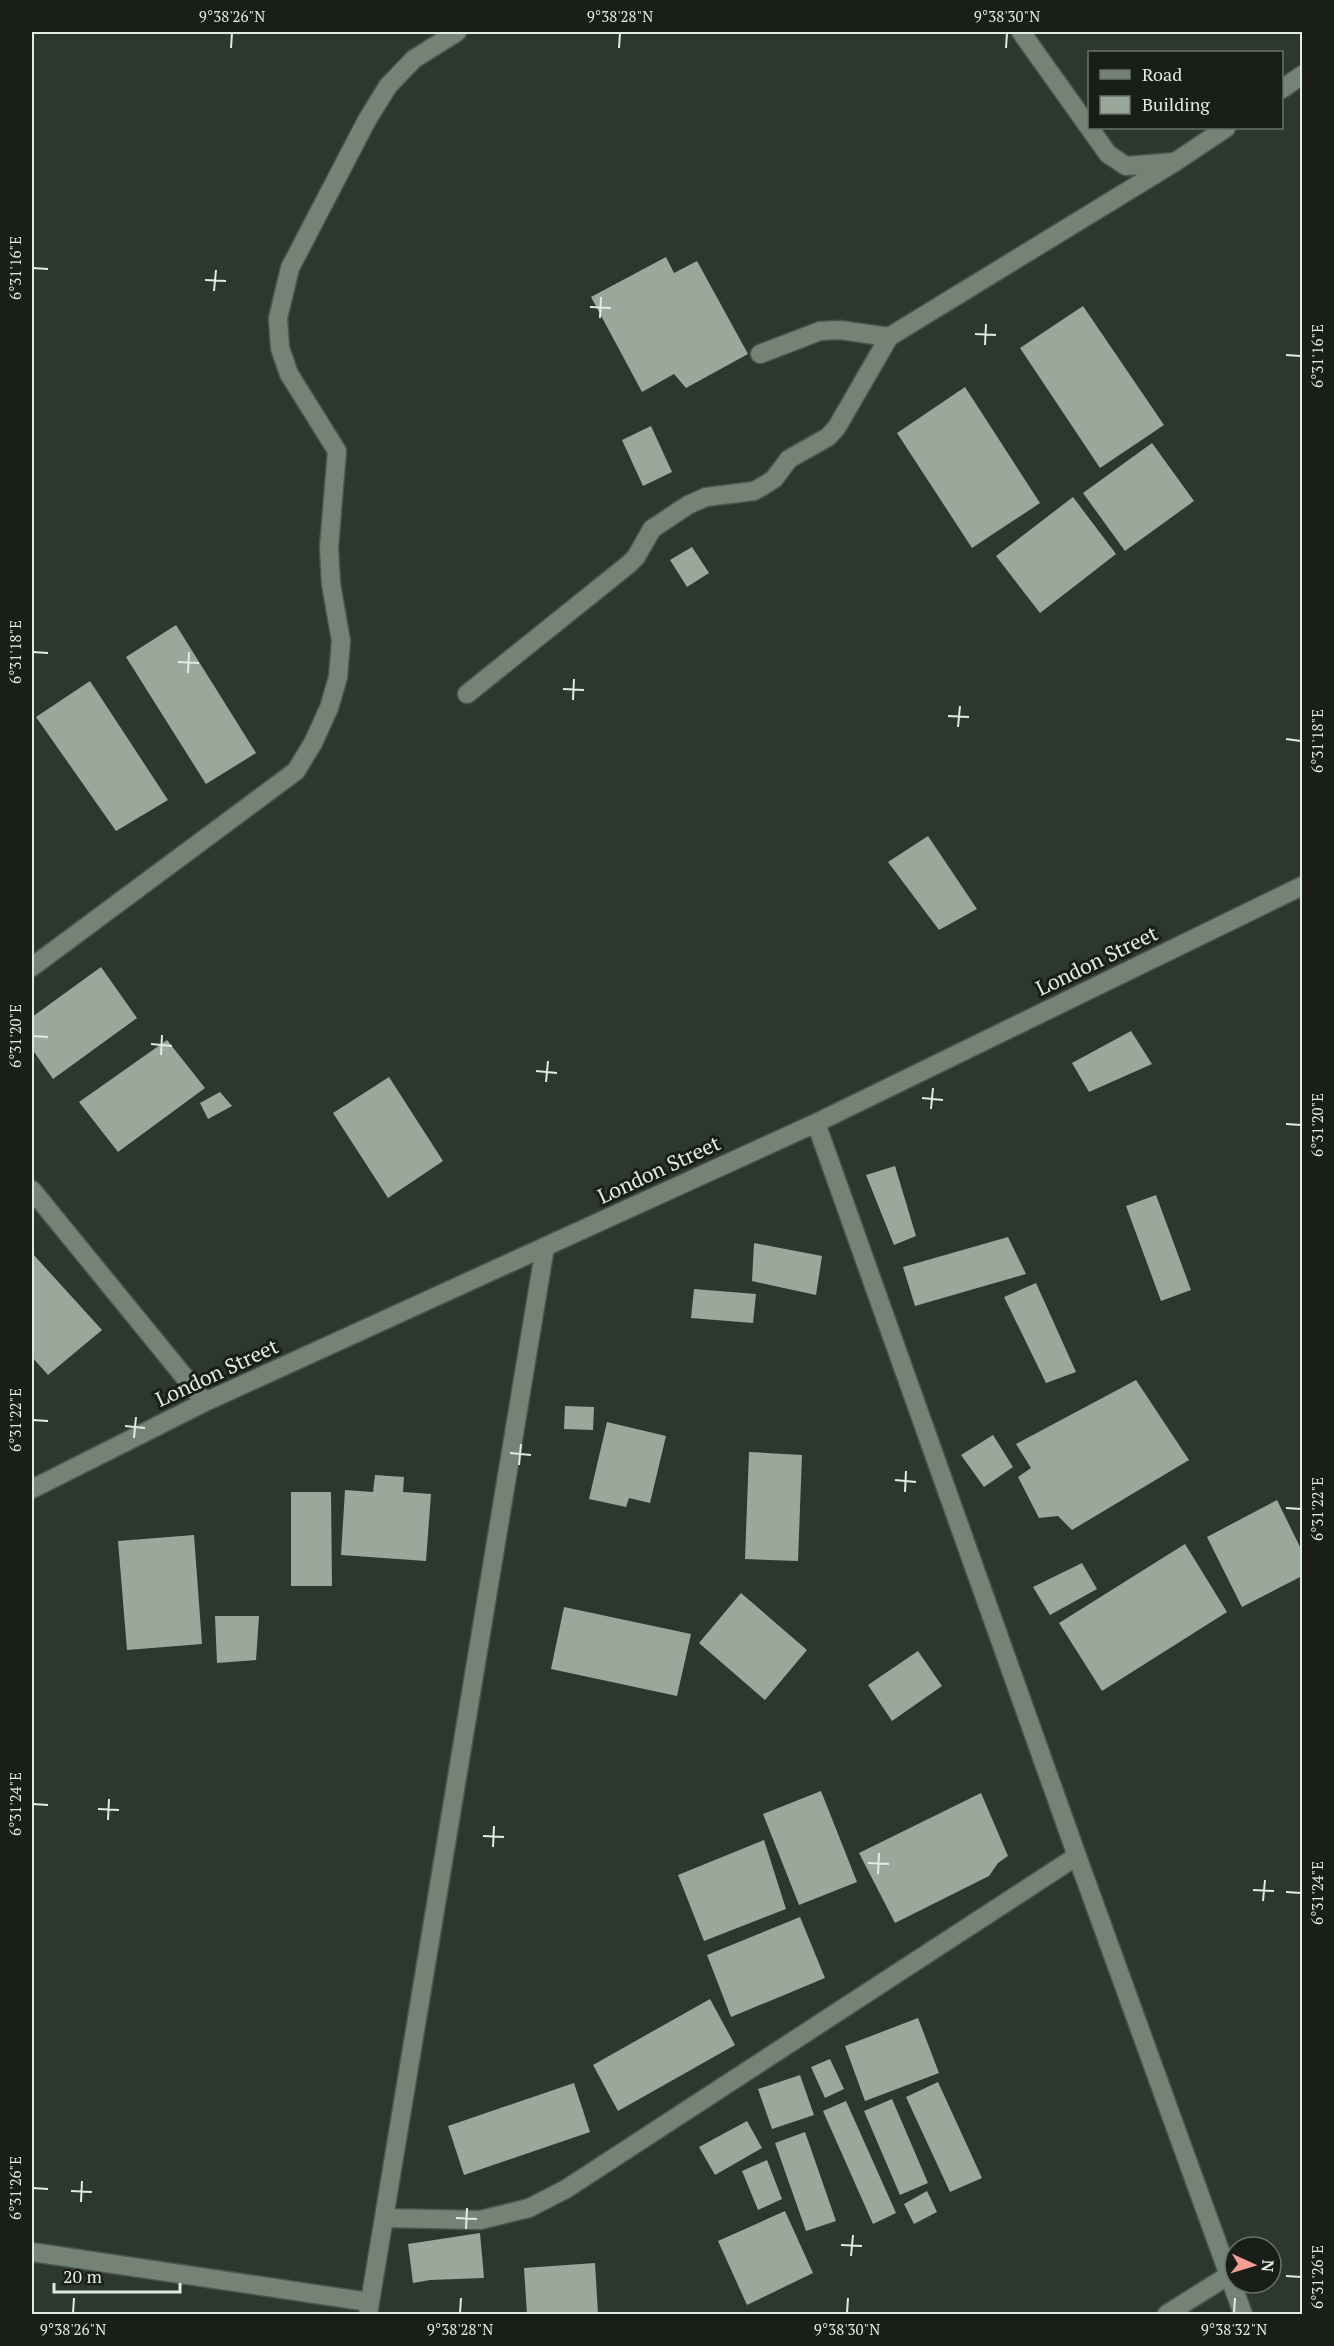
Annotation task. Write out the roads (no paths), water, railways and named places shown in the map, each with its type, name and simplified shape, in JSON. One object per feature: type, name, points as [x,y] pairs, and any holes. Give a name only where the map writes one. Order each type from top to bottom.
[{"type":"street","points":[[32,967],[296,771],[314,743],[329,708],[338,677],[341,641],[331,584],[329,547],[337,452],[289,374],[280,348],[278,318],[290,268],[388,86],[414,58],[454,32]]},
{"type":"street","points":[[1021,32],[1088,126]]},
{"type":"street","points":[[1283,89],[1302,75]]},
{"type":"street","points":[[1090,129],[1108,154],[1126,166],[1175,162]]},
{"type":"street","points":[[467,694],[629,564],[636,557],[652,529],[696,500],[706,496],[754,491],[774,479],[789,459],[828,437],[837,427],[889,336],[1175,162],[1224,129]]},
{"type":"street","points":[[760,354],[820,331],[840,330],[889,336]]},
{"type":"street","name":"London Street","points":[[32,1490],[205,1402],[816,1123],[1302,886]]},
{"type":"street","points":[[816,1123],[1223,2259]]},
{"type":"street","points":[[32,1190],[205,1402]]},
{"type":"street","points":[[32,2252],[368,2308],[545,1247]]},
{"type":"street","points":[[384,2218],[480,2220],[529,2208],[566,2189],[1077,1856]]},
{"type":"street","points":[[1167,2314],[1223,2280]]},
{"type":"street","points":[[1236,2295],[1243,2314]]}]
